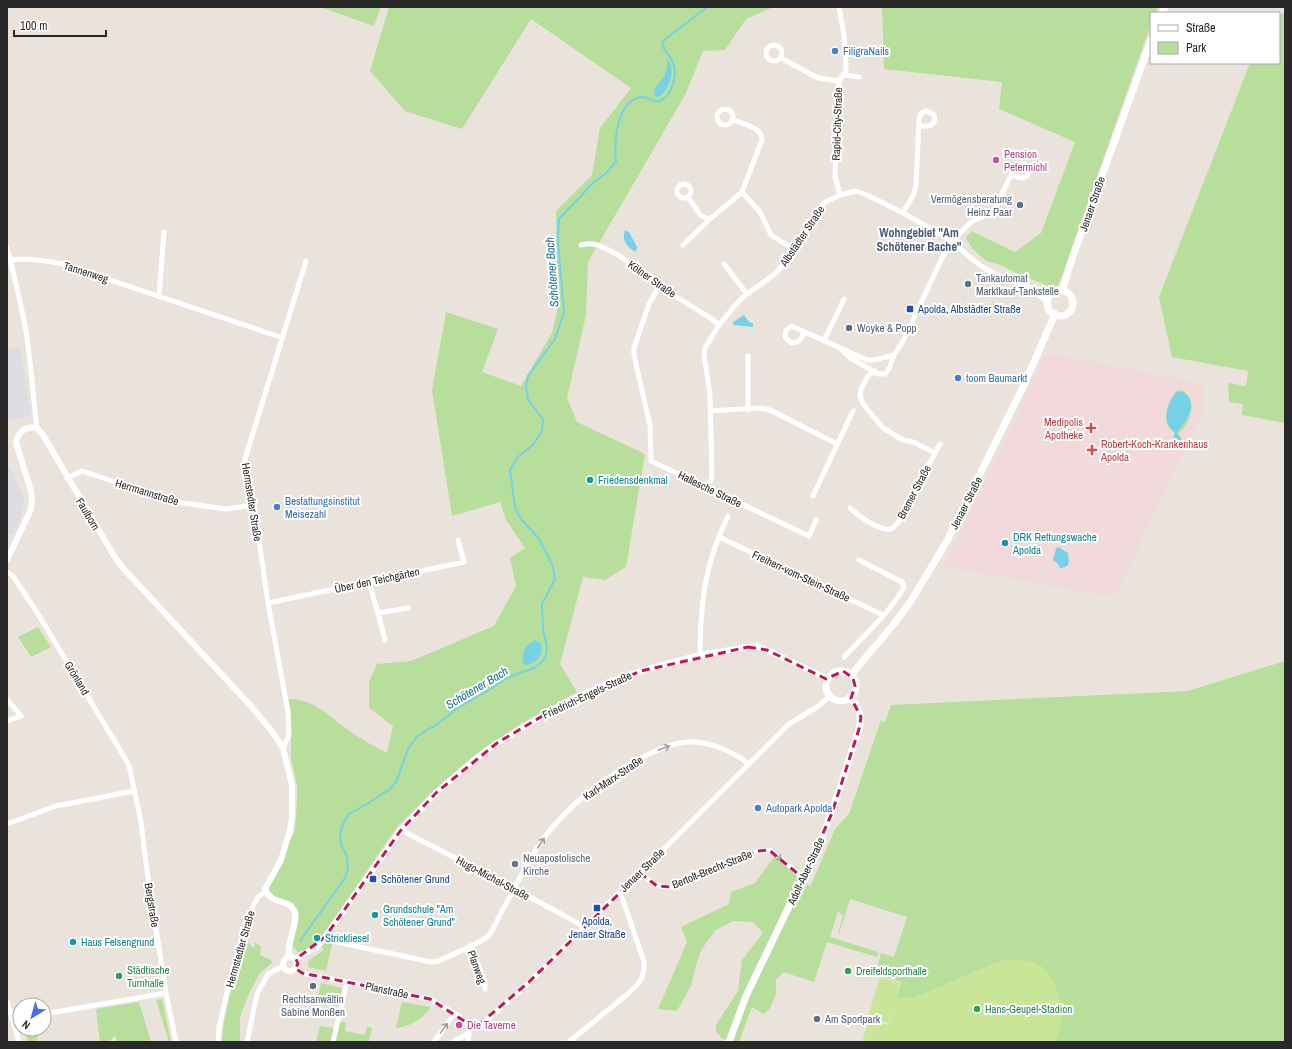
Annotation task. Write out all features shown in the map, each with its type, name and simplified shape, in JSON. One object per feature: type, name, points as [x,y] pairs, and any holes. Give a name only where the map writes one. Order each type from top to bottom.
[{"type":"main road","name":"Jenaer Straße","points":[[1062,291],[1106,163],[1150,43]]},
{"type":"main road","points":[[1056,291],[1062,291],[1071,296],[1073,306],[1067,314],[1061,316],[1055,314],[1049,309],[1048,302],[1052,294],[1056,291]]},
{"type":"main road","name":"Jenaer Straße","points":[[851,675],[893,625],[911,600],[947,541],[1023,387],[1055,314]]},
{"type":"main road","points":[[838,671],[847,672],[851,675],[855,682],[855,690],[850,697],[837,700],[830,696],[826,688],[828,679],[834,673],[838,671]]},
{"type":"main road","name":"Adolf-Aber-Straße","points":[[729,1042],[746,996],[803,878],[832,813],[862,717],[858,706],[850,697]]},
{"type":"street","name":"Rapid-City-Straße","points":[[839,7],[844,36],[846,63],[846,70],[839,81],[835,176],[840,195]]},
{"type":"street","points":[[781,58],[818,78],[839,81]]},
{"type":"street","points":[[844,75],[859,78]]},
{"type":"street","points":[[683,245],[742,192],[762,140],[761,134],[757,129],[733,120]]},
{"type":"street","points":[[903,213],[914,194],[916,186],[919,126]]},
{"type":"street","points":[[840,348],[849,357],[869,370],[875,371],[880,375],[885,374],[903,341],[940,260],[971,222],[994,210],[1011,175]]},
{"type":"street","name":"Albstädter Straße","points":[[708,487],[712,477],[710,395],[704,355],[705,348],[719,325],[733,308],[747,294],[775,274],[782,266],[818,210],[825,202],[840,195],[856,191],[868,195],[903,213],[954,243],[981,266],[993,273],[1028,287],[1052,294]]},
{"type":"street","points":[[742,192],[760,212],[771,235],[793,249]]},
{"type":"street","points":[[688,197],[701,216],[710,220]]},
{"type":"street","points":[[159,297],[164,232]]},
{"type":"street","name":"Kölner Straße","points":[[581,245],[587,243],[600,246],[643,272],[655,280],[660,286],[719,325]]},
{"type":"street","name":"Faulborn","points":[[7,247],[26,329],[30,358],[32,394],[38,428],[122,567],[271,730]]},
{"type":"street","name":"Tannenweg","points":[[10,260],[42,259],[62,264],[283,338]]},
{"type":"street","name":"Hermstedter Straße","points":[[283,748],[289,735],[288,712],[268,603],[254,505],[245,468],[245,459],[306,261]]},
{"type":"street","points":[[724,264],[747,294]]},
{"type":"street","name":"Hallesche Straße","points":[[660,286],[649,304],[634,348],[634,355],[650,425],[651,461],[809,536],[816,520]]},
{"type":"street","points":[[1028,287],[1048,302]]},
{"type":"street","points":[[824,341],[844,299]]},
{"type":"street","points":[[804,332],[866,360],[875,361],[883,357],[894,355]]},
{"type":"street","points":[[748,356],[748,410]]},
{"type":"street","points":[[875,361],[873,365],[875,371]]},
{"type":"street","name":"Bremer Straße","points":[[875,371],[868,376],[861,389],[860,396],[863,404],[883,428],[903,440],[913,442],[935,453]]},
{"type":"street","points":[[710,411],[748,410],[760,408],[770,410],[837,444]]},
{"type":"street","points":[[813,496],[853,410]]},
{"type":"street","points":[[7,560],[31,509],[32,500],[31,491],[16,443],[17,436],[27,428],[38,428]]},
{"type":"street","name":"Bremer Straße","points":[[850,508],[858,516],[882,528],[893,528],[898,523],[940,444]]},
{"type":"street","name":"Herrmannstraße","points":[[67,478],[82,470],[176,502],[226,509],[254,505]]},
{"type":"street","points":[[700,655],[700,629],[704,588],[712,556],[728,516]]},
{"type":"street","name":"Freiherr-vom-Stein-Straße","points":[[719,537],[883,615]]},
{"type":"street","name":"Über den Teichgärten","points":[[268,603],[464,562],[458,540]]},
{"type":"street","points":[[844,657],[883,615],[904,587],[902,582],[859,560]]},
{"type":"street","name":"Grönland","points":[[7,572],[13,576],[38,614],[129,765],[134,791]]},
{"type":"street","points":[[369,582],[385,640]]},
{"type":"street","points":[[378,613],[408,608]]},
{"type":"street","name":"Friedrich-Engels-Straße","points":[[296,960],[317,946],[325,937],[401,830],[437,792],[497,743],[560,705],[610,682],[641,671],[700,655],[757,646],[828,679]]},
{"type":"street","name":"Jenaer Straße","points":[[453,1042],[464,1036],[471,1029],[480,1025],[517,994],[789,724],[817,707],[830,696]]},
{"type":"street","points":[[7,699],[21,716],[7,721]]},
{"type":"street","name":"Hermstedter Straße","points":[[218,1042],[219,1027],[229,984],[250,912],[258,897],[266,891],[267,885],[281,860],[287,844],[292,817],[292,785],[283,748],[271,730]]},
{"type":"street","name":"Karl-Marx-Straße","points":[[325,937],[332,941],[431,962],[438,961],[488,936],[543,838],[584,796],[620,771],[643,757],[662,748],[679,743],[690,742],[706,743],[722,748],[749,764]]},
{"type":"street","points":[[7,824],[56,806],[134,791]]},
{"type":"street","name":"Bergstraße","points":[[134,791],[141,822],[166,993],[176,1042]]},
{"type":"street","name":"Hugo-Michel-Straße","points":[[401,830],[585,927]]},
{"type":"street","name":"Bertolt-Brecht-Straße","points":[[640,873],[658,886],[671,887],[757,851],[769,850],[776,854],[803,878]]},
{"type":"street","points":[[266,891],[271,898],[289,905],[294,910],[296,915],[289,947],[289,956]]},
{"type":"street","points":[[569,1042],[630,992],[642,978],[644,962],[624,900],[619,892]]},
{"type":"street","name":"Planweg","points":[[470,946],[485,981],[485,989]]},
{"type":"street","points":[[289,956],[296,960],[297,964],[295,968],[289,971],[283,966],[283,960],[289,956]]},
{"type":"street","points":[[247,1042],[257,994],[268,974],[283,966]]},
{"type":"street","name":"Planstraße","points":[[295,968],[302,973],[430,999],[454,1014],[471,1029]]},
{"type":"street","points":[[333,1042],[346,982]]},
{"type":"street","points":[[52,1013],[166,993]]},
{"type":"street","points":[[7,1001],[12,1015]]},
{"type":"street","points":[[434,1042],[454,1014]]},
{"type":"street","points":[[468,1042],[471,1029]]},
{"type":"highlighted area","points":[[748,647],[767,650],[826,679],[843,671],[853,678],[855,686],[851,698],[861,717],[859,729],[832,813],[803,878],[769,850],[757,851],[671,887],[657,886],[640,873],[529,982],[475,1028],[430,999],[302,973],[295,968],[298,964],[296,959],[325,937],[401,830],[437,792],[497,743],[561,705],[641,671]]},
{"type":"shaded area","points":[[20,347],[31,416],[7,421],[7,350]]},
{"type":"shaded area","name":"Robert-Koch-Krankenhaus Apolda","points":[[1046,353],[1204,384],[1203,410],[1115,597],[944,567]]},
{"type":"shaded area","points":[[7,462],[25,500],[21,517],[12,535],[7,533]]},
{"type":"green space","points":[[320,7],[381,7],[374,26]]},
{"type":"green space","points":[[389,7],[773,7],[746,19],[725,50],[703,51],[685,95],[588,262],[586,315],[567,398],[577,422],[645,454],[626,567],[605,580],[583,577],[560,664],[577,692],[522,723],[473,757],[434,790],[397,827],[323,935],[308,948],[298,952],[292,946],[299,915],[297,909],[291,902],[277,899],[269,891],[269,886],[295,830],[297,785],[291,758],[289,699],[308,702],[316,706],[358,737],[387,753],[393,726],[369,708],[369,682],[377,664],[411,661],[494,626],[516,586],[510,558],[525,548],[506,520],[500,502],[452,516],[432,390],[446,312],[498,329],[482,372],[521,386],[552,333],[557,311],[556,211],[592,175],[600,128],[631,88],[531,19],[462,129],[405,111],[370,71]]},
{"type":"green space","points":[[882,7],[1158,7],[1156,12],[1150,12],[1150,27],[1059,284],[1054,288],[1018,274],[1001,265],[986,261],[972,248],[966,238],[971,231],[1015,252],[1041,233],[1075,142],[999,109],[1002,82],[884,69]]},
{"type":"green space","points":[[1285,13],[1285,423],[1242,415],[1243,404],[1229,402],[1228,383],[1246,386],[1248,371],[1172,357],[1159,297],[1250,64],[1280,64],[1280,15]]},
{"type":"green space","points":[[1182,390],[1189,396],[1191,412],[1188,421],[1183,429],[1178,433],[1183,441],[1182,445],[1178,446],[1173,443],[1175,433],[1169,428],[1166,415],[1169,402],[1174,394],[1176,391]]},
{"type":"green space","points":[[38,627],[51,647],[31,657],[18,637]]},
{"type":"green space","points":[[1285,661],[1285,1042],[1055,1042],[1060,1000],[1053,981],[1042,967],[1003,960],[914,998],[896,998],[901,982],[876,974],[881,953],[894,957],[907,917],[850,899],[839,934],[843,916],[838,911],[830,937],[878,952],[877,957],[827,942],[814,982],[783,972],[776,980],[776,994],[770,1008],[764,1014],[752,1007],[739,1042],[722,1039],[716,1031],[716,1025],[738,991],[742,960],[763,933],[753,922],[733,921],[716,930],[701,951],[691,986],[677,1011],[658,1009],[687,942],[681,927],[729,904],[731,892],[755,883],[777,853],[810,887],[835,829],[849,814],[881,720],[885,722],[891,705],[1188,691]]},
{"type":"green space","points":[[247,941],[254,949],[255,943],[261,946],[260,955],[271,960],[272,963],[260,973],[250,991],[240,1017],[240,1042],[222,1042],[228,1003]]},
{"type":"green space","points":[[327,942],[332,944],[326,971],[308,967],[309,960],[324,950],[321,947]]},
{"type":"green space","name":"Hans-Geupel-Stadion","points":[[1003,960],[1023,960],[1038,964],[1046,971],[1054,983],[1060,998],[1062,1012],[1061,1024],[1055,1042],[862,1042],[869,1019],[888,1025],[894,1006],[888,1023],[868,1017],[880,977],[900,983],[896,998],[914,998]]},
{"type":"green space","points":[[321,983],[342,988],[338,1006],[317,1002]]},
{"type":"green space","points":[[162,999],[171,1042],[169,1042],[156,1000]]},
{"type":"green space","points":[[139,1002],[151,1042],[117,1042],[115,1035],[109,1042],[100,1042],[96,1009]]},
{"type":"green space","points":[[402,1002],[431,1007],[416,1021],[407,1026],[396,1028]]},
{"type":"green space","points":[[339,1021],[346,1023],[345,1031],[365,1035],[367,1027],[372,1028],[369,1042],[335,1042]]},
{"type":"green space","points":[[320,1026],[334,1028],[331,1042],[316,1042]]},
{"type":"green space","points":[[26,1037],[37,1037],[38,1042],[28,1042]]},
{"type":"water","points":[[667,59],[671,68],[670,79],[665,90],[658,97],[655,96],[654,91],[666,74]]},
{"type":"water","points":[[625,230],[630,233],[637,247],[636,252],[630,248],[624,240]]},
{"type":"water","points":[[744,315],[749,322],[753,323],[753,327],[733,325],[733,322]]},
{"type":"water","points":[[1177,392],[1185,393],[1191,407],[1188,416],[1177,433],[1182,441],[1178,445],[1174,443],[1173,440],[1175,432],[1168,424],[1167,418],[1170,401]]},
{"type":"water","points":[[1058,547],[1068,553],[1069,559],[1068,565],[1060,568],[1053,560]]},
{"type":"water","points":[[535,640],[541,643],[541,655],[534,662],[526,665],[523,663],[524,652]]},
{"type":"waterway","name":"Schötener Bach","points":[[300,941],[345,878],[348,868],[347,857],[341,844],[340,834],[343,824],[349,814],[390,789],[396,782],[408,749],[417,736],[438,724],[456,709],[489,690],[506,678],[534,668],[542,662],[546,656],[547,647],[543,630],[542,604],[555,579],[553,567],[540,540],[521,519],[515,507],[510,470],[518,457],[533,445],[542,431],[543,419],[528,400],[526,386],[528,376],[555,339],[564,312],[558,243],[559,219],[593,183],[606,173],[616,162],[615,154],[617,133],[622,113],[627,105],[634,100],[643,97],[660,101],[671,90],[675,73],[671,58],[662,45],[663,41],[707,7]]},
{"type":"place","name":"FiligraNails","points":[[835,51]]},
{"type":"place","name":"Pension Petermichl","points":[[996,160]]},
{"type":"place","name":"Vermögensberatung Heinz Paar","points":[[1020,205]]},
{"type":"place","name":"Tankautomat Marktkauf-Tankstelle","points":[[968,284]]},
{"type":"place","name":"Apolda, Albstädter Straße","points":[[910,309]]},
{"type":"place","name":"Woyke & Popp","points":[[849,328]]},
{"type":"place","name":"toom Baumarkt","points":[[958,378]]},
{"type":"place","name":"Medipolis Apotheke","points":[[1091,428]]},
{"type":"place","name":"Robert-Koch-Krankenhaus Apolda","points":[[1092,450]]},
{"type":"place","name":"Friedensdenkmal","points":[[590,480]]},
{"type":"place","name":"Bestattungsinstitut Meisezahl","points":[[277,507]]},
{"type":"place","name":"DRK Rettungswache Apolda","points":[[1005,543]]},
{"type":"place","name":"Autopark Apolda","points":[[758,808]]},
{"type":"place","name":"Neuapostolische Kirche","points":[[515,864]]},
{"type":"place","name":"Schötener Grund","points":[[373,879]]},
{"type":"place","name":"Apolda, Jenaer Straße","points":[[597,908]]},
{"type":"place","name":"Grundschule \"Am Schötener Grund\"","points":[[375,915]]},
{"type":"place","name":"Strickliesel","points":[[317,938]]},
{"type":"place","name":"Haus Felsengrund","points":[[73,942]]},
{"type":"place","name":"Dreifeldsporthalle","points":[[848,971]]},
{"type":"place","name":"Städtische Turnhalle","points":[[119,976]]},
{"type":"place","name":"Rechtsanwältin Sabine Monßen","points":[[313,986]]},
{"type":"place","name":"Hans-Geupel-Stadion","points":[[977,1009]]},
{"type":"place","name":"Am Sportpark","points":[[817,1019]]},
{"type":"place","name":"Die Taverne","points":[[459,1025]]},
{"type":"district","name":"Wohngebiet \"Am Schötener Bache\"","points":[[919,240]]}]
